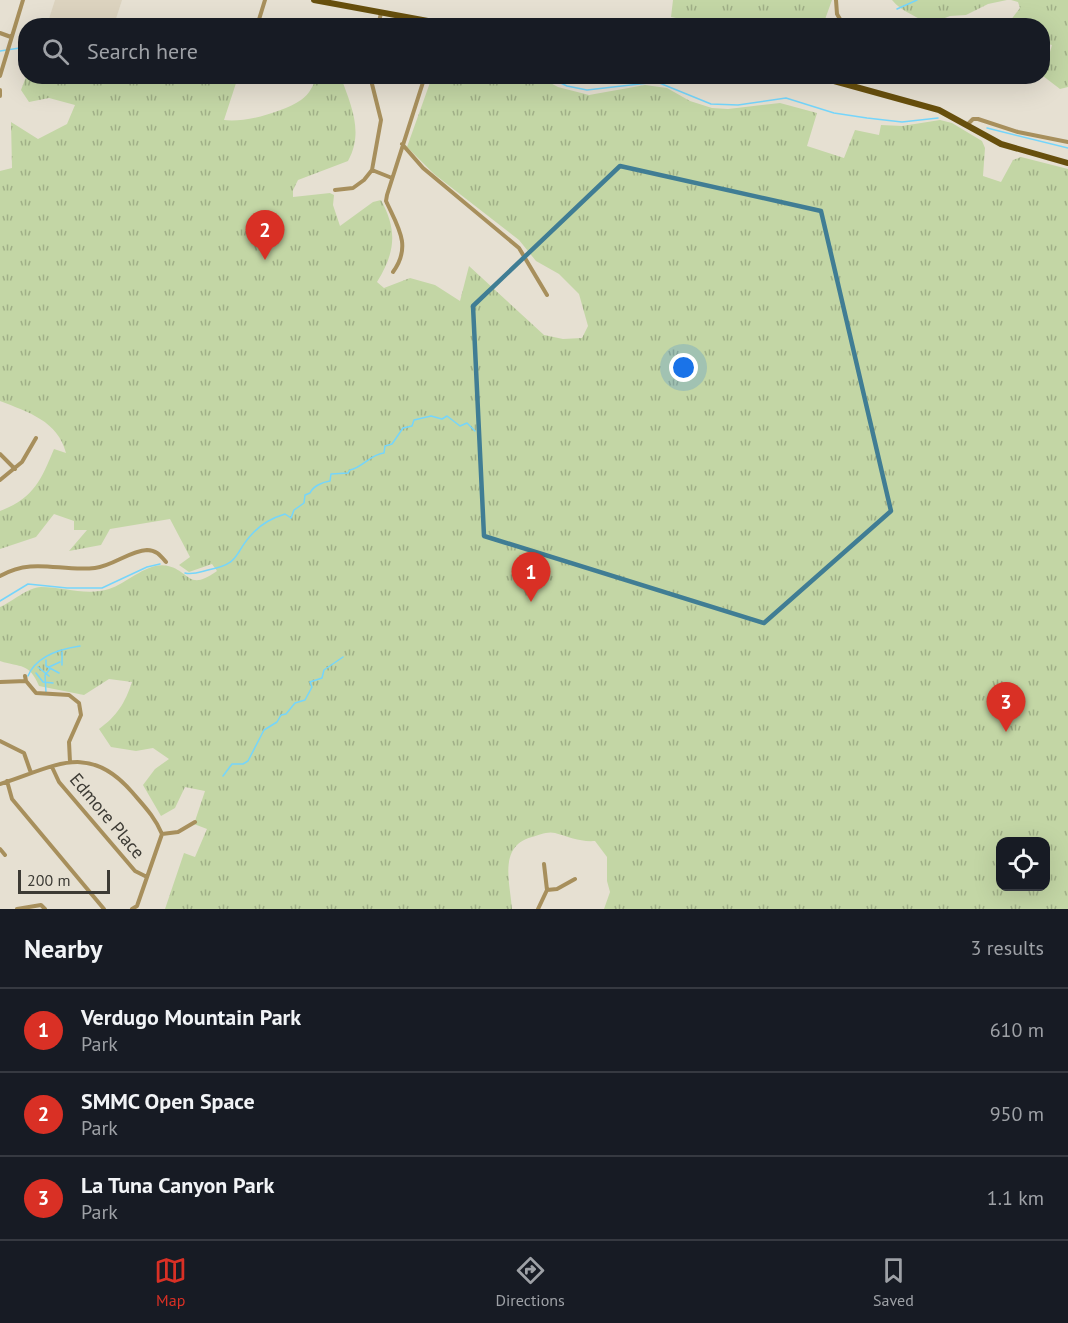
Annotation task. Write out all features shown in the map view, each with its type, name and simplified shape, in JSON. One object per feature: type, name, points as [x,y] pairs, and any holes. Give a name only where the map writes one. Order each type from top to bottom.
[{"type":"main road","points":[[314,0],[348,3],[407,18]]},
{"type":"main road","points":[[853,84],[939,110],[1001,144],[1068,163]]},
{"type":"street","points":[[0,76],[23,0]]},
{"type":"street","points":[[259,18],[265,0]]},
{"type":"street","points":[[836,0],[839,18]]},
{"type":"street","points":[[380,18],[381,13]]},
{"type":"street","points":[[0,33],[11,37]]},
{"type":"street","points":[[335,190],[353,188],[372,170],[381,120],[371,84]]},
{"type":"street","points":[[393,272],[403,256],[402,239],[386,201],[422,84]]},
{"type":"street","points":[[0,90],[0,96]]},
{"type":"street","points":[[968,124],[973,119],[978,119],[1009,130],[1068,142]]},
{"type":"street","points":[[402,144],[423,168],[519,248],[547,295]]},
{"type":"street","points":[[372,170],[392,178]]},
{"type":"street","points":[[0,480],[15,469],[36,438]]},
{"type":"street","points":[[0,454],[15,469]]},
{"type":"street","points":[[0,576],[28,565],[66,569],[107,566],[141,551],[149,550],[160,555],[166,562]]},
{"type":"street","points":[[0,682],[26,681],[25,675]]},
{"type":"street","name":"Edmore Place","points":[[26,681],[39,694],[69,695],[79,703],[81,715],[69,742],[70,762]]},
{"type":"street","points":[[0,741],[24,753],[31,773]]},
{"type":"street","points":[[0,783],[70,762],[92,763],[114,774],[156,819],[162,834],[137,906],[132,909]]},
{"type":"street","name":"Edmore Place","points":[[52,767],[59,782],[135,871],[147,877]]},
{"type":"street","points":[[7,781],[12,799],[104,909]]},
{"type":"street","points":[[162,834],[178,832],[195,822]]},
{"type":"street","points":[[0,849],[5,855]]},
{"type":"street","points":[[538,909],[547,890],[544,864]]},
{"type":"street","points":[[547,890],[557,889],[575,879]]},
{"type":"street","points":[[17,909],[33,905],[41,905],[45,909]]},
{"type":"highlighted area","points":[[620,166],[821,211],[891,511],[764,623],[484,536],[473,306]]},
{"type":"shaded area","points":[[55,0],[122,0],[116,18],[49,18]]},
{"type":"green space","points":[[673,0],[832,0],[826,18],[671,17]]},
{"type":"green space","points":[[892,0],[1007,0],[988,4],[966,15],[945,18],[918,18],[900,8]]},
{"type":"green space","points":[[1011,0],[1068,0],[1068,87],[1060,89],[1050,81],[1052,45],[1050,45],[1050,18],[1012,18],[1020,8],[1018,2]]},
{"type":"green space","points":[[23,84],[236,84],[224,120],[242,120],[284,109],[307,95],[314,84],[344,84],[354,119],[353,150],[348,161],[298,180],[293,190],[293,197],[330,193],[334,195],[333,205],[340,226],[373,202],[381,200],[392,232],[388,261],[377,282],[384,288],[410,278],[435,285],[460,301],[469,266],[544,335],[563,339],[582,338],[588,326],[579,294],[559,274],[536,261],[519,240],[434,174],[407,147],[430,84],[552,84],[589,95],[645,85],[667,88],[690,101],[712,108],[728,109],[780,103],[817,113],[807,146],[844,158],[855,130],[879,135],[881,125],[902,126],[940,120],[952,123],[982,141],[985,148],[983,176],[1001,182],[1013,160],[1021,157],[1068,169],[1068,909],[604,909],[610,892],[607,881],[607,857],[595,841],[579,840],[549,832],[521,842],[514,848],[510,857],[508,877],[512,909],[165,909],[184,853],[195,857],[207,829],[194,824],[205,791],[185,787],[175,808],[161,816],[143,785],[155,769],[169,759],[153,748],[136,751],[111,747],[99,729],[120,708],[132,682],[109,679],[84,695],[39,686],[28,669],[0,661],[0,607],[31,589],[50,587],[100,591],[116,586],[146,569],[161,565],[175,569],[195,580],[200,580],[217,571],[212,564],[189,572],[179,565],[190,557],[170,519],[110,529],[101,545],[69,551],[87,530],[74,530],[74,521],[54,514],[36,537],[0,549],[0,511],[29,494],[45,470],[54,449],[66,453],[62,442],[49,425],[31,414],[0,401],[0,171],[12,168],[11,122],[38,139],[67,124],[75,105],[49,98],[29,102],[21,90]]},
{"type":"waterway","points":[[897,9],[917,0]]},
{"type":"waterway","points":[[0,51],[18,48]]},
{"type":"waterway","points":[[563,84],[587,90],[640,84]]},
{"type":"waterway","points":[[662,84],[711,104],[738,105],[786,98],[834,113],[867,118],[902,122],[938,118]]},
{"type":"waterway","points":[[987,128],[1068,148]]},
{"type":"waterway","points":[[185,573],[196,573],[227,564],[260,526],[285,514],[291,518],[294,510],[304,503],[305,495],[313,488],[330,481],[331,474],[348,473],[384,453],[385,446],[392,444],[403,428],[412,426],[414,420],[431,416],[442,419],[447,416],[460,426],[467,423],[475,431]]},
{"type":"waterway","points":[[0,601],[28,584],[67,588],[102,588],[147,567],[160,564]]},
{"type":"waterway","points":[[28,676],[37,663],[43,659],[65,649],[80,646]]},
{"type":"waterway","points":[[62,652],[62,665]]},
{"type":"waterway","points":[[223,776],[232,764],[243,764],[248,761],[264,730],[277,722],[281,715],[286,714],[295,703],[305,700],[312,687],[310,682],[322,678],[324,670],[343,657]]},
{"type":"waterway","points":[[46,660],[46,666],[59,673]]},
{"type":"waterway","points":[[49,667],[60,662]]},
{"type":"waterway","points":[[38,667],[49,676]]},
{"type":"waterway","points":[[46,693],[45,675],[50,669]]},
{"type":"waterway","points":[[36,673],[43,682],[53,683]]},
{"type":"place","name":"SMMC Open Space","points":[[265,260]]},
{"type":"place","name":"Verdugo Mountain Park","points":[[531,602]]},
{"type":"place","name":"La Tuna Canyon Park","points":[[1006,732]]}]
